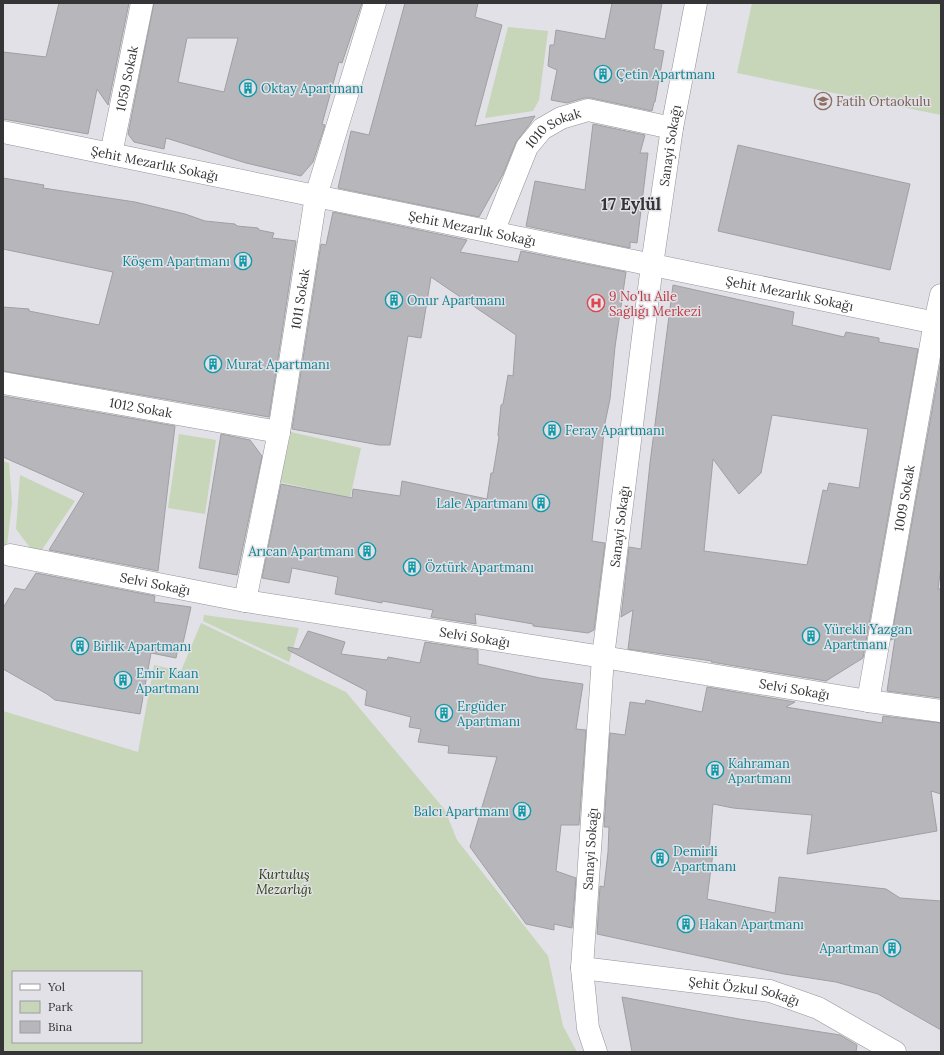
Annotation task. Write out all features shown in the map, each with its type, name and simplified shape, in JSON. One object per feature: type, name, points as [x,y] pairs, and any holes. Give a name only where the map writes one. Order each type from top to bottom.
[{"type":"street","name":"1059 Sokak","points":[[111,154],[142,3]]},
{"type":"street","name":"1011 Sokak","points":[[245,600],[279,432],[316,196],[375,3]]},
{"type":"street","name":"Sanayi Sokağı","points":[[596,1052],[588,1028],[582,968],[603,657],[652,265],[672,128],[696,3]]},
{"type":"street","name":"1010 Sokak","points":[[493,232],[527,147],[542,129],[562,118],[588,110],[672,128]]},
{"type":"street","name":"Şehit Mezarlık Sokağı","points":[[3,132],[938,323]]},
{"type":"street","name":"1009 Sokak","points":[[868,701],[938,323],[941,295]]},
{"type":"street","name":"1012 Sokak","points":[[3,383],[279,432]]},
{"type":"street","name":"Selvi Sokağı","points":[[10,555],[245,600],[868,701],[941,711]]},
{"type":"street","name":"Şehit Özkul Sokağı","points":[[582,968],[770,991],[818,1008],[895,1052]]},
{"type":"green space","points":[[752,3],[941,3],[941,115],[737,73]]},
{"type":"green space","points":[[508,27],[548,31],[539,100],[533,111],[485,118]]},
{"type":"green space","points":[[291,432],[361,448],[350,498],[280,482]]},
{"type":"green space","points":[[179,434],[216,440],[205,514],[168,508]]},
{"type":"green space","points":[[3,461],[9,463],[12,503],[3,570]]},
{"type":"green space","points":[[20,475],[75,501],[37,557],[16,529]]},
{"type":"green space","points":[[204,615],[299,628],[289,662],[203,621]]},
{"type":"green space","name":"Kurtuluş Mezarlığı","points":[[201,623],[346,692],[445,810],[457,840],[548,956],[563,1026],[577,1052],[3,1052],[3,711],[138,752],[154,665],[181,671]]},
{"type":"building","points":[[59,3],[129,3],[108,105],[97,89],[88,134],[3,119],[3,52],[46,57]]},
{"type":"building","points":[[154,3],[362,3],[342,63],[339,62],[322,124],[325,125],[313,162],[301,176],[246,163],[166,138],[164,149],[134,142],[128,134]],"holes":[[[187,38],[238,38],[224,92],[178,82]]]},
{"type":"building","points":[[405,3],[478,3],[475,17],[502,25],[475,126],[535,116],[516,142],[503,174],[479,217],[338,188],[351,131],[369,135]]},
{"type":"building","name":"Çetin Apartmanı","points":[[612,3],[662,3],[654,49],[664,51],[652,111],[591,98],[584,98],[567,103],[551,100],[557,70],[548,66],[550,45],[554,45],[556,30],[605,39]]},
{"type":"building","points":[[593,124],[645,135],[640,153],[648,153],[637,243],[630,242],[630,248],[526,226],[535,181],[585,190]]},
{"type":"building","points":[[738,145],[910,184],[890,270],[718,231]]},
{"type":"building","points":[[3,178],[44,185],[43,188],[135,202],[185,214],[205,221],[258,228],[259,230],[274,233],[272,238],[296,241],[269,417],[3,371],[3,307],[29,309],[29,311],[99,325],[113,272],[3,249]]},
{"type":"building","points":[[333,212],[467,240],[460,252],[518,262],[521,251],[626,272],[615,347],[610,399],[605,423],[592,541],[605,543],[594,630],[588,633],[533,626],[533,624],[475,614],[476,624],[431,617],[433,610],[382,601],[382,603],[335,594],[338,577],[292,568],[289,583],[262,578],[281,484],[352,498],[353,489],[400,496],[402,481],[487,499],[499,437],[501,405],[503,404],[508,375],[513,376],[516,335],[431,277],[421,338],[408,336],[390,445],[379,445],[292,429],[321,244],[326,245]]},
{"type":"building","points":[[673,285],[794,312],[792,325],[844,337],[846,332],[879,338],[879,342],[918,349],[863,658],[826,681],[711,662],[712,661],[628,649],[633,610],[621,617],[629,547],[641,549],[650,463]],"holes":[[[772,415],[868,429],[859,488],[829,483],[827,491],[823,490],[807,565],[704,551],[713,459],[739,494],[761,473]]]},
{"type":"building","points":[[941,360],[941,567],[938,589],[941,589],[941,698],[887,691],[895,638],[891,640]]},
{"type":"building","points":[[3,396],[175,426],[158,571],[49,550],[84,493],[3,457]]},
{"type":"building","points":[[221,434],[250,440],[262,456],[237,575],[199,568]]},
{"type":"building","points":[[36,573],[155,596],[154,602],[191,607],[183,643],[179,643],[176,658],[151,653],[140,714],[55,700],[3,669],[3,608],[15,588],[25,590]]},
{"type":"building","points":[[308,631],[345,642],[341,654],[387,660],[388,657],[420,663],[425,642],[478,650],[478,664],[540,678],[583,684],[576,729],[586,730],[579,825],[561,825],[556,871],[576,878],[572,928],[554,924],[554,930],[526,924],[470,847],[497,757],[448,753],[449,746],[418,742],[421,729],[409,727],[411,717],[365,705],[367,691],[288,650],[288,647],[299,649]]},
{"type":"building","points":[[707,687],[795,702],[786,707],[882,723],[883,716],[941,723],[941,794],[931,791],[937,831],[807,854],[812,815],[733,808],[713,804],[709,852],[713,853],[707,899],[775,913],[779,877],[886,889],[900,898],[941,901],[941,1030],[878,994],[836,982],[784,974],[597,934],[600,886],[604,887],[608,852],[609,827],[604,827],[610,733],[625,735],[630,702],[645,704],[646,700],[702,712]]},
{"type":"building","points":[[622,997],[739,1019],[840,1035],[857,1045],[856,1052],[632,1052]]},
{"type":"place","name":"Çetin Apartmanı","points":[[603,74]]},
{"type":"place","name":"Oktay Apartmanı","points":[[248,88]]},
{"type":"place","name":"Fatih Ortaokulu","points":[[823,101]]},
{"type":"place","name":"Köşem Apartmanı","points":[[243,261]]},
{"type":"place","name":"Onur Apartmanı","points":[[394,300]]},
{"type":"place","name":"9 No'lu Aile Sağlığı Merkezi","points":[[596,303]]},
{"type":"place","name":"Murat Apartmanı","points":[[213,364]]},
{"type":"place","name":"Feray Apartmanı","points":[[552,430]]},
{"type":"place","name":"Lale Apartmanı","points":[[541,503]]},
{"type":"place","name":"Arıcan Apartmanı","points":[[367,551]]},
{"type":"place","name":"Öztürk Apartmanı","points":[[412,567]]},
{"type":"place","name":"Yürekli Yazgan Apartmanı","points":[[811,636]]},
{"type":"place","name":"Birlik Apartmanı","points":[[80,646]]},
{"type":"place","name":"Emir Kaan Apartmanı","points":[[123,680]]},
{"type":"place","name":"Ergüder Apartmanı","points":[[444,713]]},
{"type":"place","name":"Kahraman Apartmanı","points":[[715,770]]},
{"type":"place","name":"Balcı Apartmanı","points":[[522,811]]},
{"type":"place","name":"Demirli Apartmanı","points":[[660,858]]},
{"type":"place","name":"Hakan Apartmanı","points":[[686,924]]},
{"type":"place","name":"Apartman","points":[[892,948]]},
{"type":"district","name":"17 Eylül","points":[[631,204]]}]
